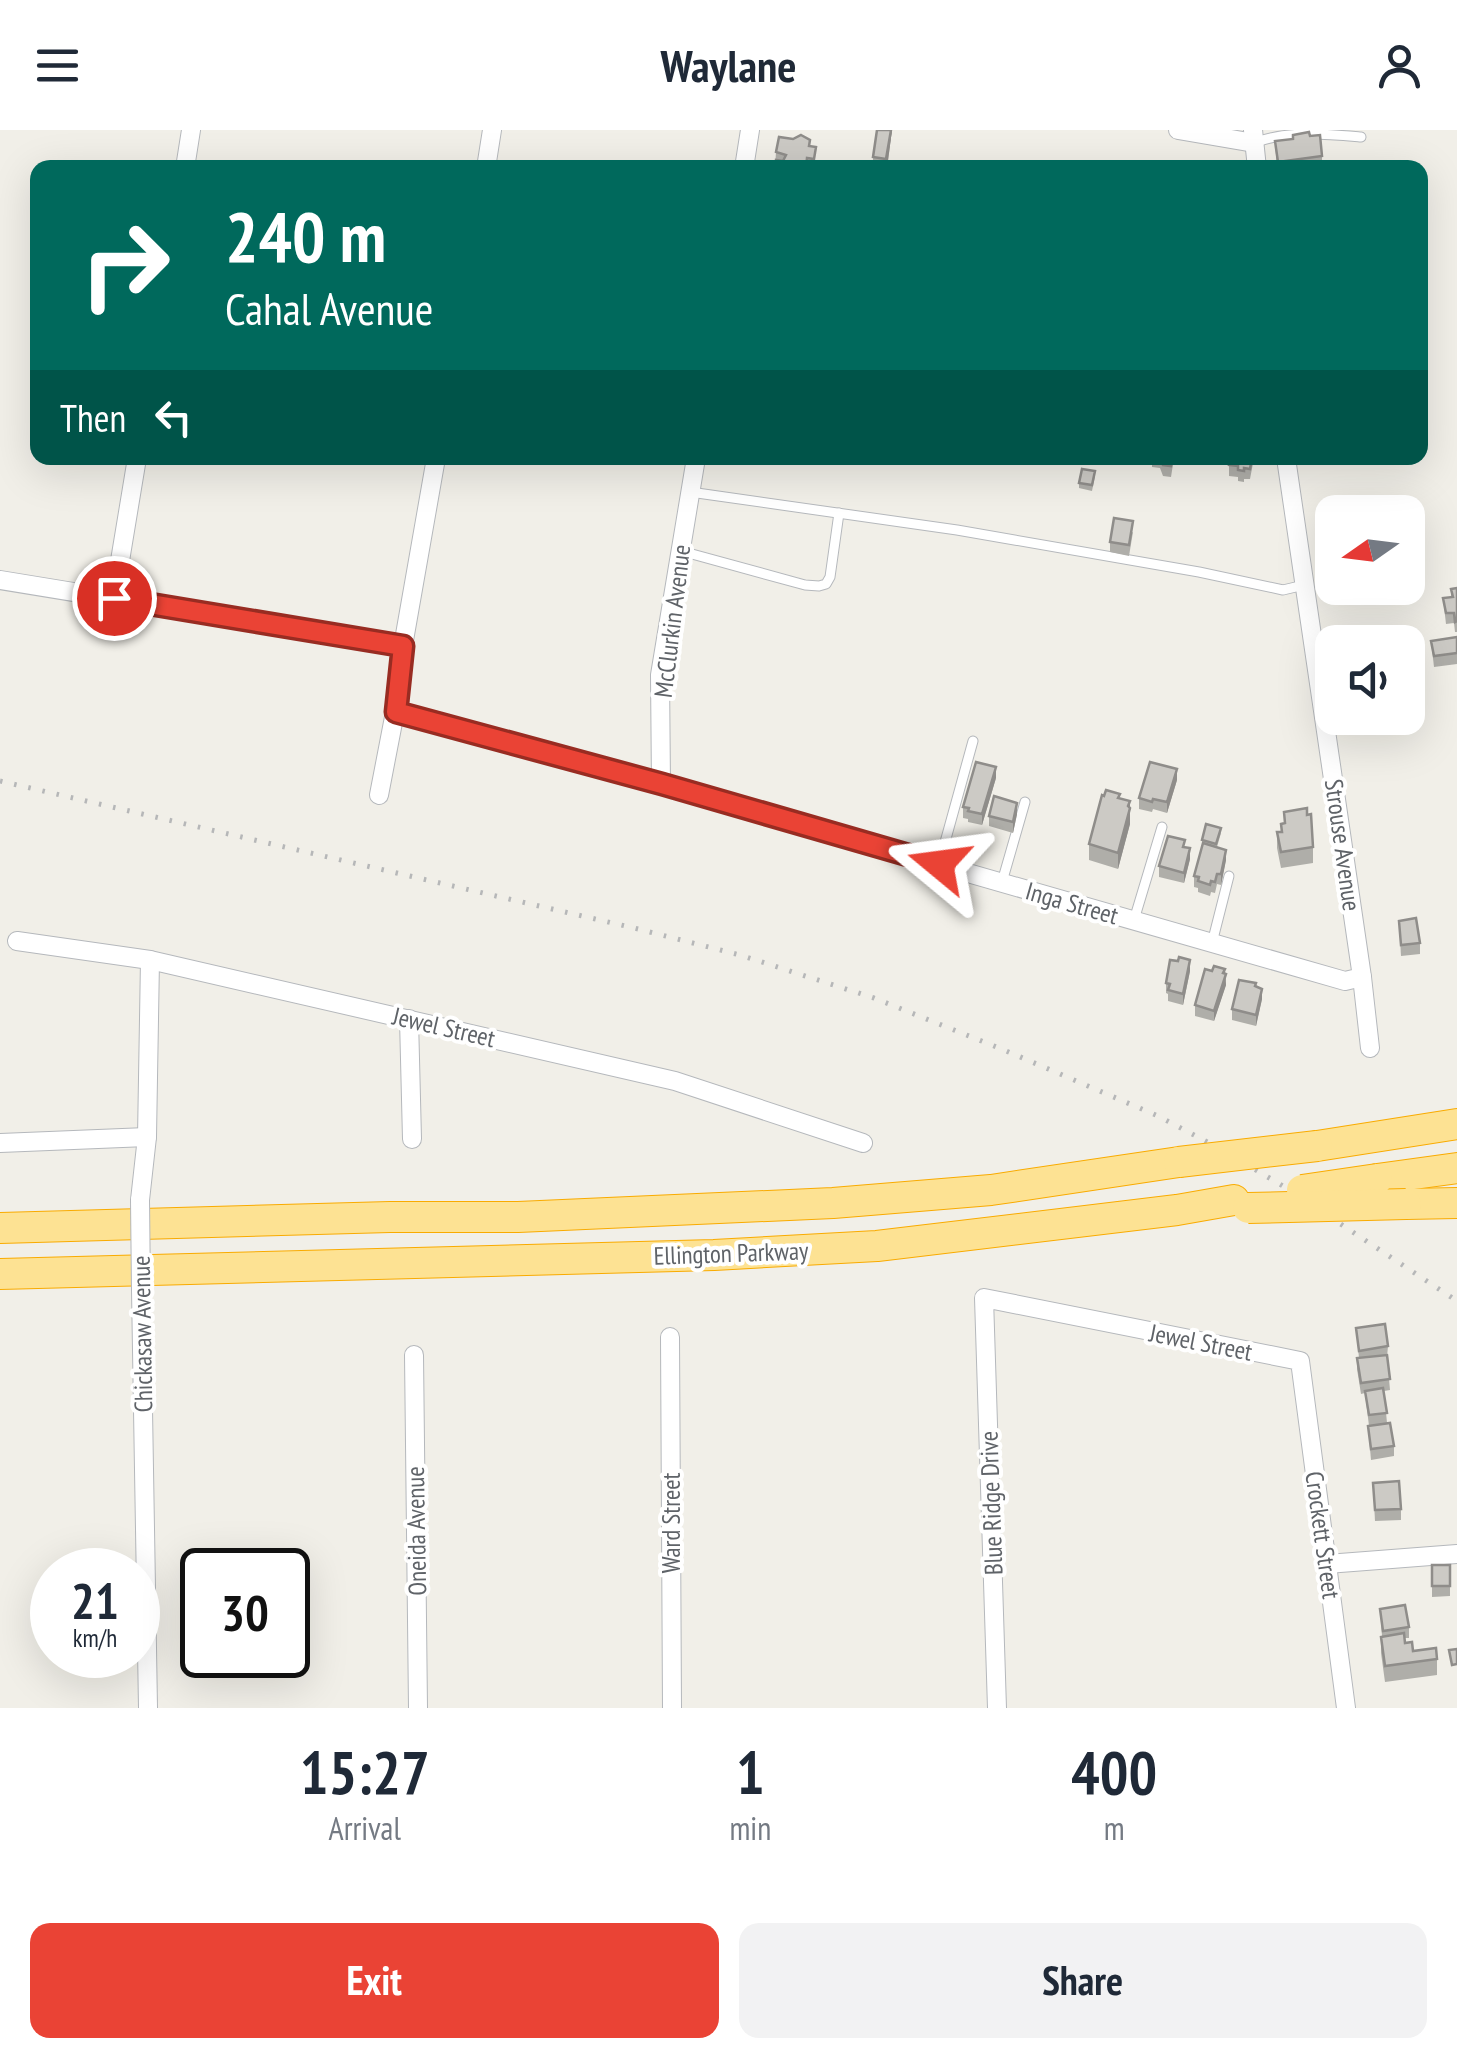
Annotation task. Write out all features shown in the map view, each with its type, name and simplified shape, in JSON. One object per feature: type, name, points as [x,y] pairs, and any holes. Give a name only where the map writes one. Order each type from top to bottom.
[{"type":"highway","name":"Ellington Parkway","points":[[0,1228],[518,1217],[833,1204],[991,1190],[1457,1124]]},
{"type":"highway","points":[[1242,1204],[1457,1168]]},
{"type":"highway","name":"Ellington Parkway","points":[[0,1274],[787,1252],[877,1246],[1242,1204]]},
{"type":"highway","points":[[1242,1204],[1457,1204]]},
{"type":"street","points":[[186,160],[191,130]]},
{"type":"street","points":[[487,160],[492,130]]},
{"type":"street","points":[[745,160],[750,130]]},
{"type":"street","points":[[1178,130],[1254,136]]},
{"type":"street","points":[[114,598],[136,465]]},
{"type":"street","points":[[380,795],[435,465]]},
{"type":"street","name":"McClurkin Avenue","points":[[662,784],[660,674],[695,465]]},
{"type":"street","name":"Strouse Avenue","points":[[1287,465],[1354,979],[1370,1048]]},
{"type":"street","points":[[0,580],[403,646]]},
{"type":"street","name":"Inga Street","points":[[396,712],[1354,979]]},
{"type":"street","name":"Jewel Street","points":[[17,941],[150,960],[674,1081],[863,1143]]},
{"type":"street","name":"Chickasaw Avenue","points":[[148,1708],[140,1200],[146,1137],[150,960]]},
{"type":"street","points":[[410,1019],[412,1139]]},
{"type":"street","points":[[0,1143],[146,1137]]},
{"type":"street","name":"Jewel Street","points":[[984,1298],[1300,1361]]},
{"type":"street","name":"Blue Ridge Drive","points":[[984,1298],[997,1708]]},
{"type":"street","name":"Ward Street","points":[[670,1338],[672,1708]]},
{"type":"street","name":"Oneida Avenue","points":[[414,1355],[418,1708]]},
{"type":"street","name":"Crockett Street","points":[[1300,1361],[1346,1708]]},
{"type":"street","points":[[1326,1564],[1457,1554]]},
{"type":"lane","points":[[1254,136],[1320,133],[1362,138]]},
{"type":"lane","points":[[690,492],[957,530],[1283,590],[1305,585]]},
{"type":"lane","points":[[680,551],[819,586],[830,577],[840,513]]},
{"type":"lane","points":[[939,864],[973,741]]},
{"type":"lane","points":[[1002,882],[1025,802]]},
{"type":"lane","points":[[1134,920],[1162,828]]},
{"type":"lane","points":[[1212,942],[1228,876]]},
{"type":"building","points":[[877,130],[891,130],[886,159],[873,157]]},
{"type":"building","points":[[801,135],[810,140],[809,146],[816,147],[814,159],[784,160],[786,155],[776,152],[779,137],[793,139]]},
{"type":"building","points":[[1293,135],[1320,135],[1322,156],[1278,160],[1275,141],[1293,139]]},
{"type":"building","points":[[1082,469],[1095,471],[1092,485],[1079,483]]},
{"type":"building","points":[[1114,518],[1133,521],[1129,545],[1110,542]]},
{"type":"building","points":[[1457,588],[1455,622],[1454,613],[1446,613],[1443,598],[1453,597],[1451,589]]},
{"type":"building","points":[[1457,637],[1457,653],[1434,656],[1431,641]]},
{"type":"building","points":[[976,762],[996,767],[982,814],[963,807]]},
{"type":"building","points":[[1150,762],[1177,769],[1167,802],[1139,798]]},
{"type":"building","points":[[1106,790],[1130,801],[1118,853],[1089,844]]},
{"type":"building","points":[[994,796],[1017,803],[1013,822],[989,816]]},
{"type":"building","points":[[1307,808],[1307,815],[1311,814],[1313,847],[1281,852],[1277,832],[1282,832],[1284,812]]},
{"type":"building","points":[[1206,824],[1221,828],[1216,844],[1202,840]]},
{"type":"building","points":[[1168,836],[1185,840],[1183,847],[1190,848],[1184,873],[1159,866]]},
{"type":"building","points":[[1203,843],[1226,850],[1221,874],[1210,885],[1194,876]]},
{"type":"building","points":[[1416,918],[1420,943],[1401,945],[1399,921]]},
{"type":"building","points":[[1179,957],[1190,960],[1183,994],[1168,990],[1170,984],[1166,983],[1170,960],[1178,961]]},
{"type":"building","points":[[1214,966],[1225,969],[1226,974],[1214,1011],[1195,1005],[1205,969],[1212,971]]},
{"type":"building","points":[[1239,980],[1256,983],[1262,989],[1256,1015],[1232,1009]]},
{"type":"building","points":[[1385,1324],[1388,1346],[1359,1351],[1356,1328]]},
{"type":"building","points":[[1387,1355],[1390,1379],[1361,1383],[1357,1358]]},
{"type":"building","points":[[1383,1388],[1387,1413],[1369,1415],[1365,1391]]},
{"type":"building","points":[[1390,1423],[1394,1446],[1371,1449],[1368,1426]]},
{"type":"building","points":[[1399,1481],[1401,1509],[1375,1510],[1373,1483]]},
{"type":"building","points":[[1432,1565],[1450,1565],[1450,1586],[1432,1586]]},
{"type":"building","points":[[1405,1605],[1409,1627],[1383,1631],[1380,1609]]},
{"type":"building","points":[[1404,1633],[1405,1643],[1412,1642],[1413,1651],[1436,1648],[1437,1659],[1385,1666],[1381,1637]]},
{"type":"building","points":[[1457,1649],[1457,1664],[1452,1665],[1449,1650]]},
{"type":"railway","points":[[0,781],[634,928],[740,955],[874,998],[1158,1116],[1283,1186],[1457,1301]]},
{"type":"route","points":[[114,598],[403,646],[396,712],[939,864]]}]
